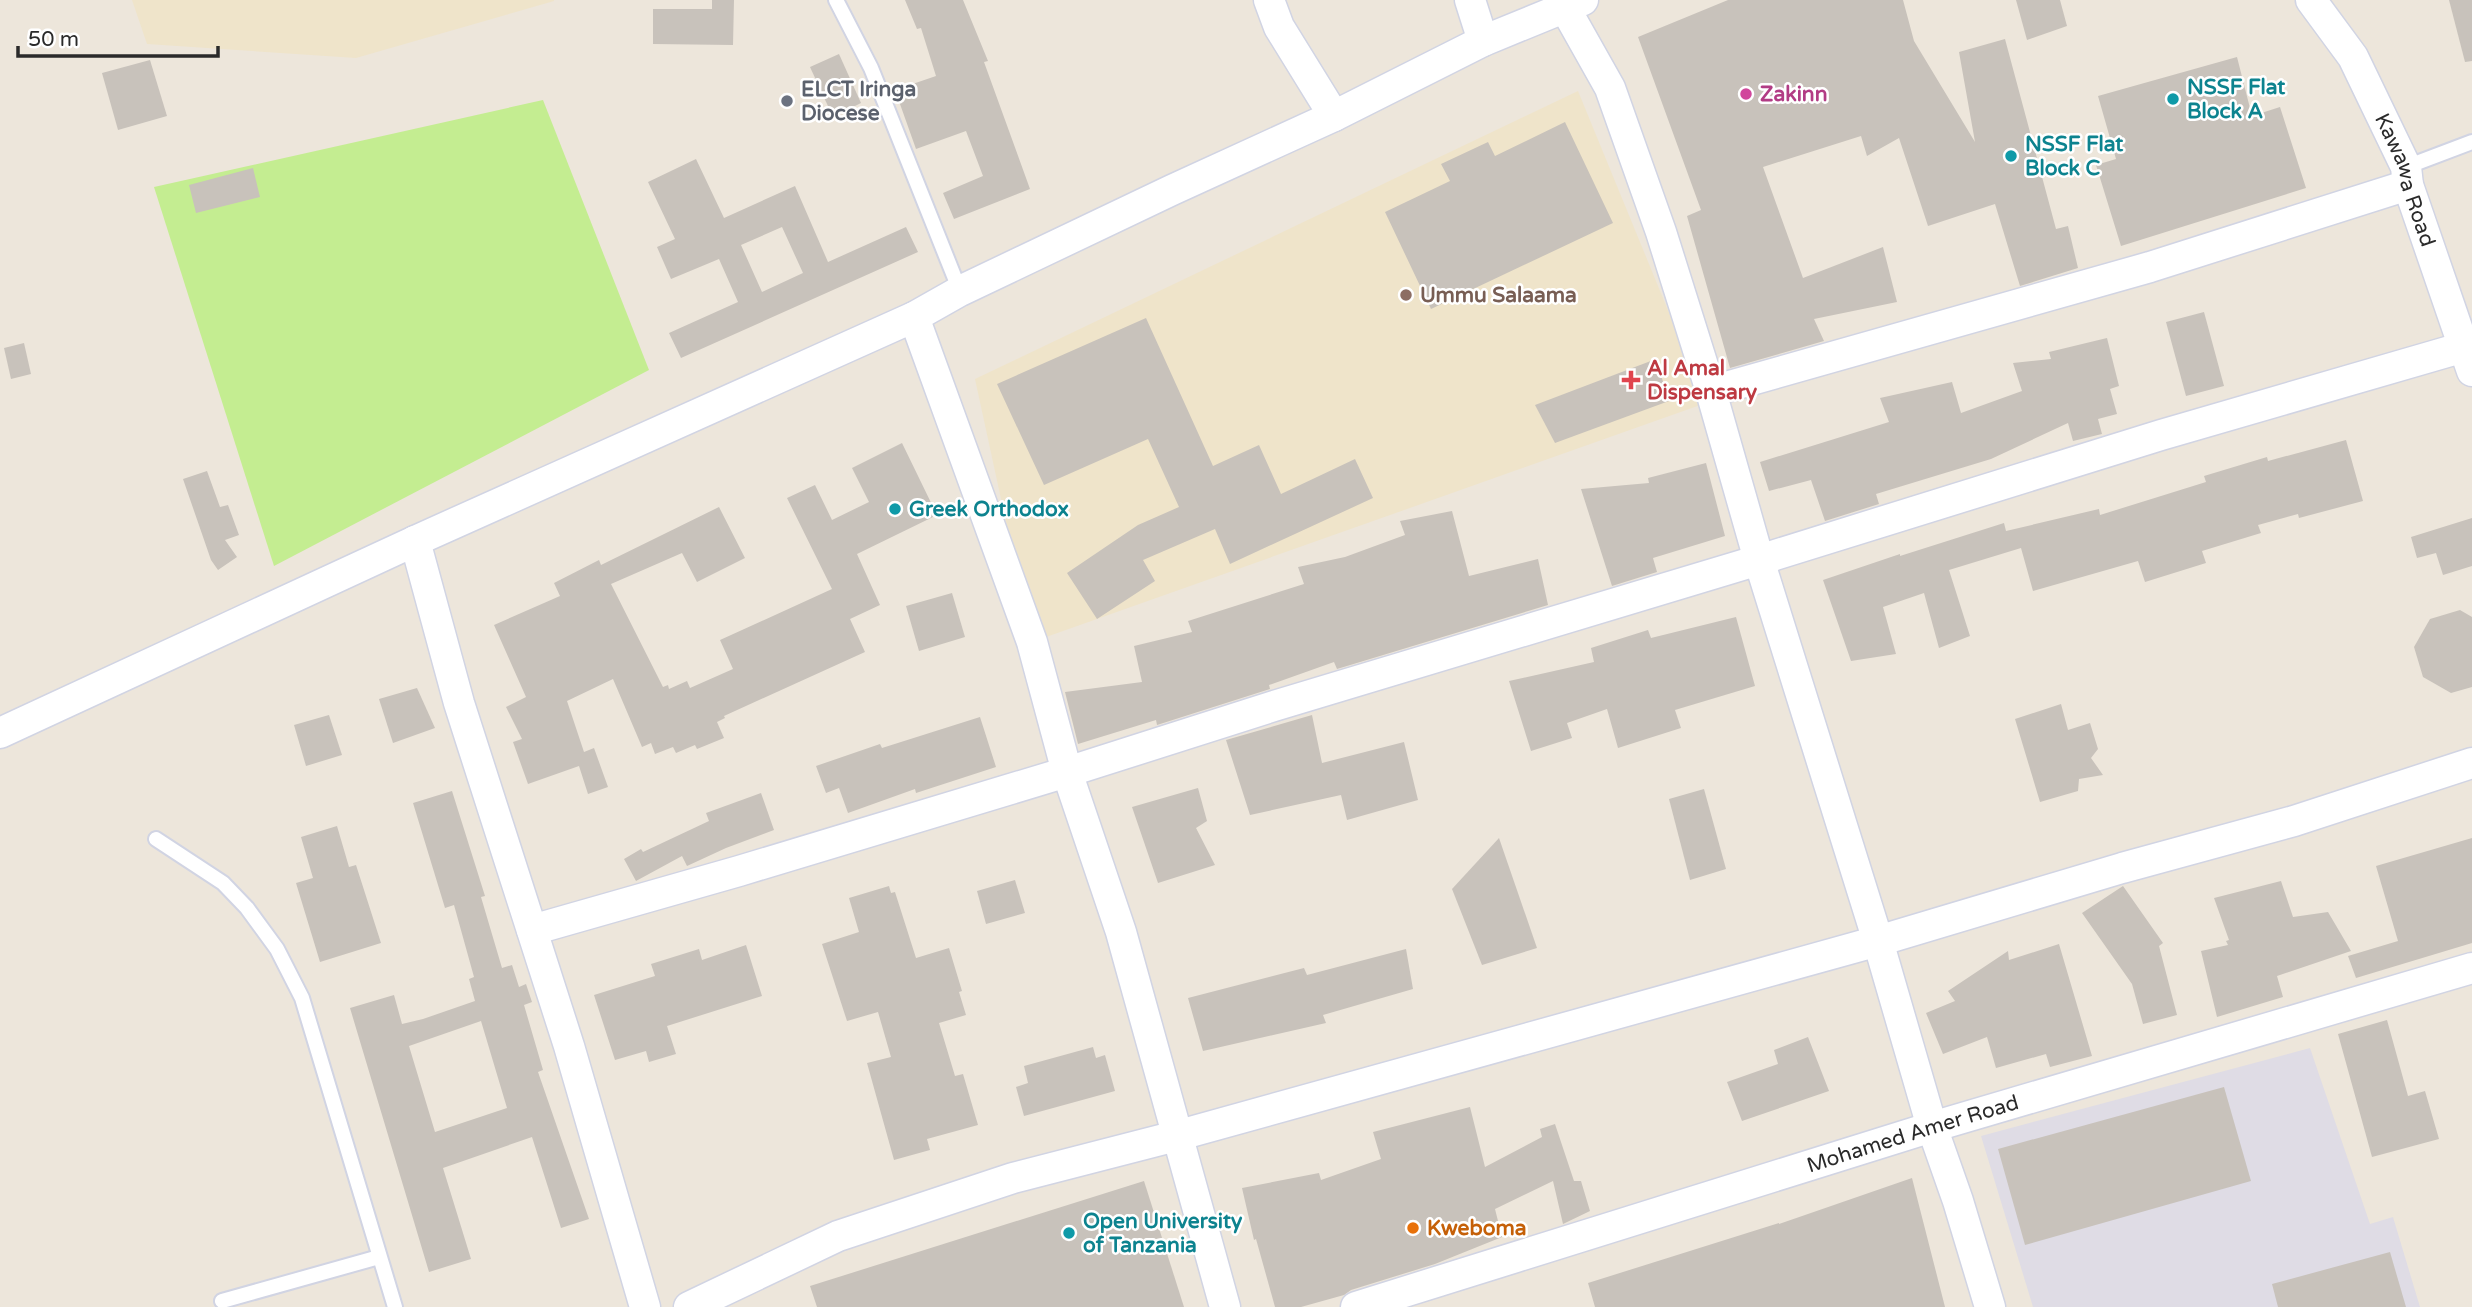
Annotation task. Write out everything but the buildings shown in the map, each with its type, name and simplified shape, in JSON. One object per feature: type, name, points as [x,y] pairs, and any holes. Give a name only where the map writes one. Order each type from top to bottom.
[{"type":"street","points":[[1269,0],[1279,27],[1334,116]]},
{"type":"street","points":[[1470,0],[1483,41]]},
{"type":"street","name":"Kawawa Road","points":[[2311,0],[2353,57],[2407,176],[2468,359]]},
{"type":"street","points":[[0,733],[415,541],[914,317],[960,291],[1334,116],[1483,41],[1574,4],[1610,88],[1661,232],[1710,388],[1759,560],[1878,941],[1932,1127],[1990,1307]]},
{"type":"street","points":[[1710,388],[1742,383],[2150,267],[2407,176]]},
{"type":"street","points":[[914,317],[1032,642],[1068,772],[1121,932],[1225,1307]]},
{"type":"street","points":[[532,930],[1068,772],[1261,710],[2161,435],[2468,359]]},
{"type":"street","points":[[415,541],[459,703],[532,930],[645,1307]]},
{"type":"street","points":[[689,1307],[838,1236],[1013,1178],[1176,1136],[1878,941],[2122,868],[2294,821],[2472,764]]},
{"type":"street","name":"Mohamed Amer Road","points":[[1356,1307],[1932,1127],[2472,968]]},
{"type":"lane","points":[[836,0],[871,68],[960,291]]},
{"type":"lane","points":[[2407,176],[2472,142]]},
{"type":"lane","points":[[156,839],[223,883],[247,908],[277,948],[302,998],[395,1307]]},
{"type":"lane","points":[[222,1301],[379,1258]]},
{"type":"shaded area","points":[[132,0],[554,1],[356,58],[147,44]]},
{"type":"shaded area","name":"Ummu Salaama","points":[[1578,91],[1706,403],[1032,642],[975,379]]},
{"type":"shaded area","points":[[2310,1048],[2370,1224],[2393,1217],[2420,1307],[2033,1307],[1981,1136]]},
{"type":"green space","points":[[543,100],[649,370],[274,566],[154,187]]},
{"type":"place","name":"Zakinn","points":[[1746,94]]},
{"type":"place","name":"NSSF Flat Block A","points":[[2173,99]]},
{"type":"place","name":"ELCT Iringa Diocese","points":[[787,101]]},
{"type":"place","name":"NSSF Flat Block C","points":[[2011,156]]},
{"type":"place","name":"Ummu Salaama","points":[[1406,295]]},
{"type":"place","name":"Al Amal Dispensary","points":[[1631,380]]},
{"type":"place","name":"Greek Orthodox","points":[[895,509]]},
{"type":"place","name":"Kweboma","points":[[1413,1228]]},
{"type":"place","name":"Open University of Tanzania","points":[[1069,1233]]}]
